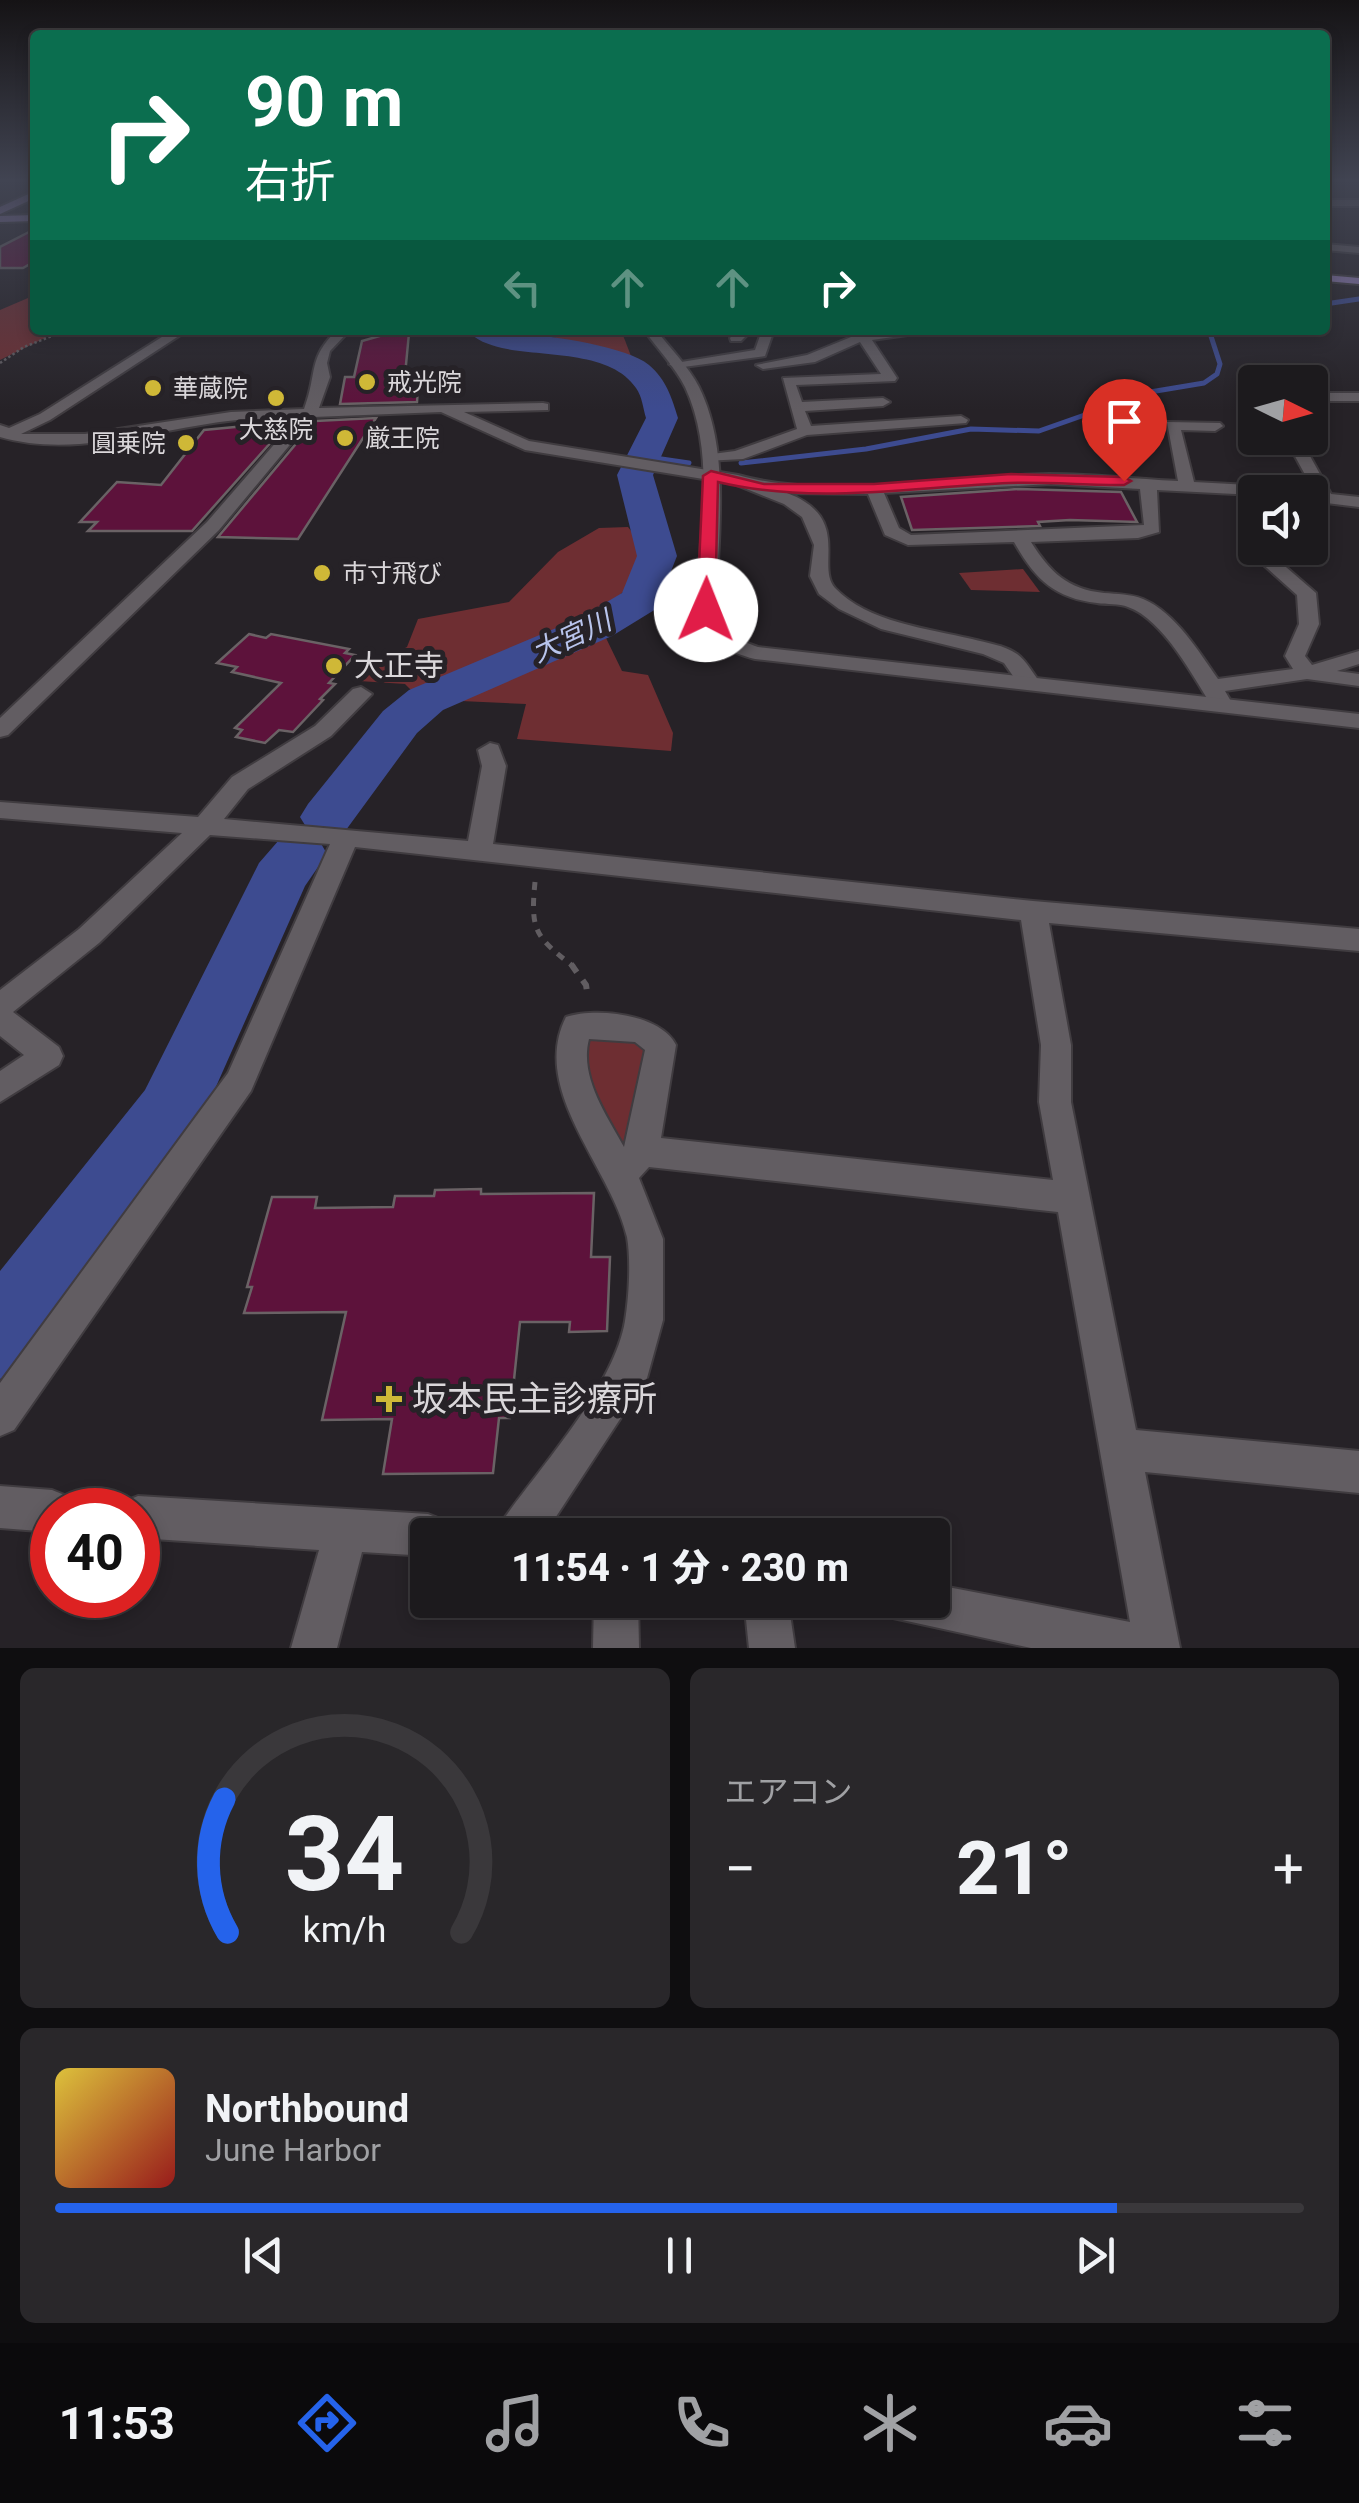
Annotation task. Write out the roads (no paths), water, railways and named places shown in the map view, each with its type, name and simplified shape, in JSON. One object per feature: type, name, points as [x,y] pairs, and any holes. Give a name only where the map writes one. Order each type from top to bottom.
[{"type":"main road","points":[[1330,278],[1359,281]]},
{"type":"street","points":[[3,434],[45,416],[174,335]]},
{"type":"street","points":[[0,730],[212,526],[311,411],[323,377],[320,363],[324,350],[339,335]]},
{"type":"street","points":[[654,335],[701,406],[711,466],[706,610],[710,629],[726,642],[755,653],[1030,684],[1218,695],[1359,721]]},
{"type":"street","points":[[676,364],[760,353],[766,335]]},
{"type":"street","points":[[763,365],[810,359],[858,335]]},
{"type":"street","points":[[805,431],[788,382],[890,378],[863,335]]},
{"type":"street","points":[[1328,397],[1359,396]]},
{"type":"street","points":[[796,407],[883,402]]},
{"type":"street","points":[[3,434],[46,441],[86,439],[231,416],[470,405],[543,407]]},
{"type":"street","points":[[443,408],[524,445],[685,468],[711,466],[805,431],[961,420]]},
{"type":"street","points":[[1188,485],[1172,425],[1215,426]]},
{"type":"street","points":[[711,466],[810,514],[823,545],[818,564],[826,590],[888,626],[990,650],[1011,659],[1030,684]]},
{"type":"street","points":[[764,489],[874,488],[1011,478],[1238,489]]},
{"type":"street","points":[[874,488],[891,531],[908,540],[1138,532],[1153,528],[1148,482]]},
{"type":"street","points":[[1328,498],[1359,502]]},
{"type":"street","points":[[1019,536],[1044,578],[1056,589],[1136,602],[1153,614],[1218,695]]},
{"type":"street","points":[[1273,565],[1306,594],[1309,624],[1296,656],[1307,672],[1359,680]]},
{"type":"street","points":[[1218,695],[1359,656]]},
{"type":"street","points":[[0,1006],[89,936],[204,826],[240,782],[323,732],[360,694]]},
{"type":"street","points":[[479,854],[494,766],[490,750]]},
{"type":"street","points":[[0,810],[346,837],[1033,911],[1359,940]]},
{"type":"street","points":[[0,1416],[240,1081],[346,837]]},
{"type":"street","points":[[1033,911],[1056,1046],[1055,1102],[1157,1648]]},
{"type":"street","points":[[0,1019],[48,1056],[0,1088]]},
{"type":"street","points":[[530,1518],[628,1378],[644,1320],[645,1239],[631,1163],[661,1045],[641,1030],[578,1026],[571,1049],[579,1096],[631,1163],[1074,1198]]},
{"type":"street","points":[[1120,1449],[1359,1472]]},
{"type":"street","points":[[0,1507],[30,1509]]},
{"type":"street","points":[[160,1518],[410,1534]]},
{"type":"street","points":[[314,1648],[346,1531]]},
{"type":"street","points":[[950,1610],[1148,1648]]},
{"type":"street","points":[[616,1618],[616,1648]]},
{"type":"street","points":[[768,1618],[772,1648]]},
{"type":"waterway","points":[[1330,303],[1359,299]]},
{"type":"waterway","name":"大宮川","points":[[327,817],[400,722],[426,700],[596,627],[641,600],[657,556],[635,475],[662,418],[654,389],[637,370],[615,359],[532,346],[492,335]]},
{"type":"waterway","points":[[741,463],[866,449],[971,429],[1039,431],[1150,392],[1204,383],[1217,374],[1220,364],[1211,335]]},
{"type":"waterway","points":[[641,456],[689,463]]},
{"type":"waterway","name":"大宮川","points":[[0,1337],[170,1112],[280,878],[299,854]]},
{"type":"place","name":"戒光院","points":[[367,382]]},
{"type":"place","name":"華蔵院","points":[[153,388]]},
{"type":"place","name":"大慈院","points":[[276,398]]},
{"type":"place","name":"厳王院","points":[[345,438]]},
{"type":"place","name":"圓乗院","points":[[186,443]]},
{"type":"place","name":"市寸飛び","points":[[322,573]]},
{"type":"place","name":"大正寺","points":[[334,666]]},
{"type":"place","name":"坂本民主診療所","points":[[389,1399]]}]
